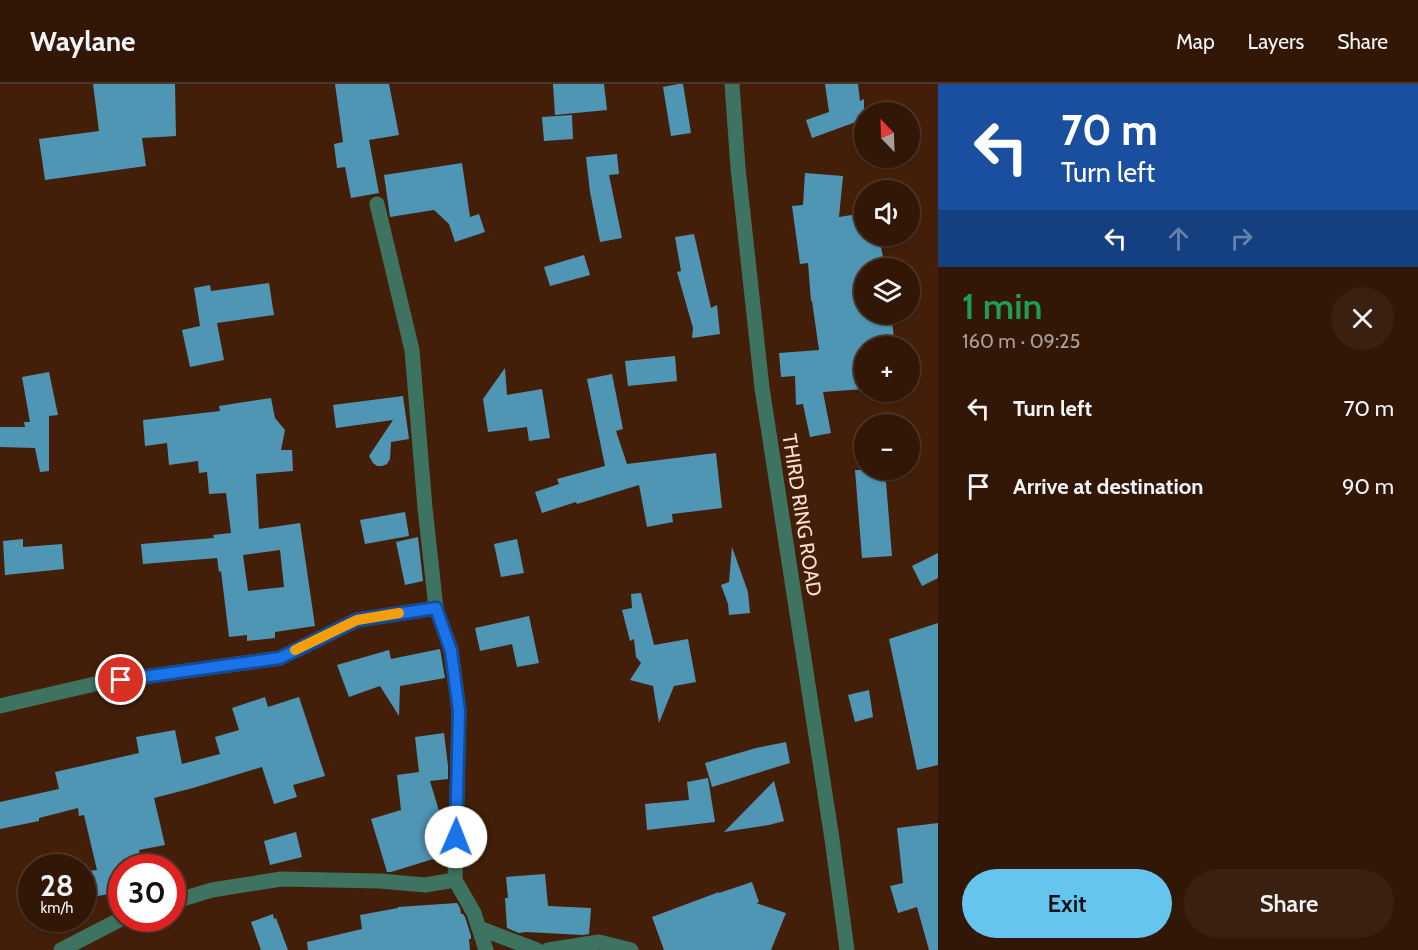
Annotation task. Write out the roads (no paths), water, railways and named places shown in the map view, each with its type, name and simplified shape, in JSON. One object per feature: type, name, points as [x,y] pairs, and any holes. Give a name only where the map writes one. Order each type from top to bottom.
[{"type":"street","name":"THIRD RING ROAD","points":[[732,84],[738,168],[762,388],[832,838],[847,950]]},
{"type":"street","points":[[376,204],[412,350],[436,608],[451,651],[459,711],[455,880],[474,913],[486,950]]},
{"type":"street","points":[[0,706],[99,683],[280,658],[357,620],[436,608]]},
{"type":"street","points":[[186,898],[212,890],[281,879],[380,881],[425,885],[455,880]]},
{"type":"street","points":[[61,950],[108,926]]},
{"type":"street","points":[[479,928],[537,950]]},
{"type":"street","points":[[548,950],[599,942],[631,950]]}]
